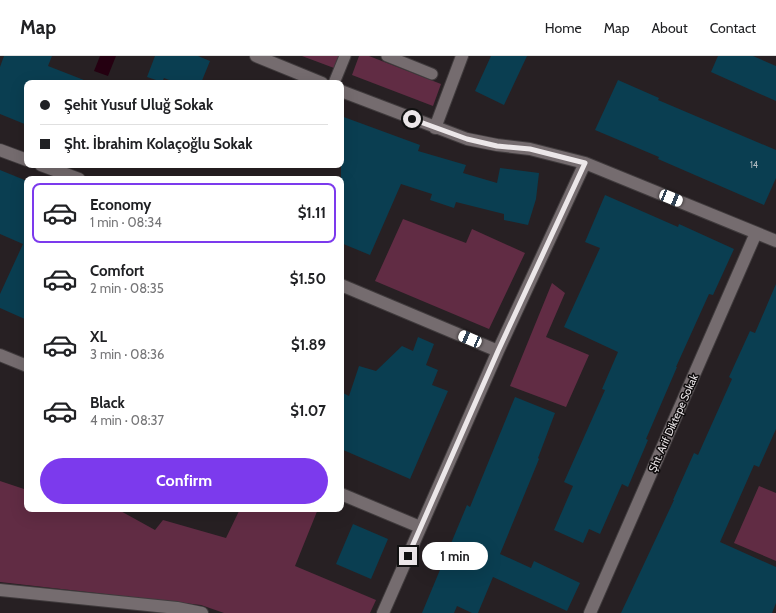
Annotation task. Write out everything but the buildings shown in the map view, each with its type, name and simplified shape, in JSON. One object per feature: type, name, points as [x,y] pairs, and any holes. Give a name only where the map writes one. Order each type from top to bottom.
[{"type":"street","points":[[256,56],[315,80]]},
{"type":"street","points":[[435,128],[462,56]]},
{"type":"street","points":[[344,91],[435,128],[467,139],[497,146],[530,149],[585,163],[776,242]]},
{"type":"street","points":[[0,150],[24,159]]},
{"type":"street","points":[[383,613],[498,351],[585,163]]},
{"type":"street","points":[[49,168],[71,176]]},
{"type":"street","name":"Şht. Arif Diktepe Sokak","points":[[590,613],[756,233]]},
{"type":"street","points":[[344,286],[498,351]]},
{"type":"street","points":[[0,355],[24,365]]},
{"type":"street","points":[[344,495],[420,527]]},
{"type":"street","points":[[0,590],[177,608],[202,613]]},
{"type":"lane","points":[[335,80],[345,56]]},
{"type":"lane","points":[[387,56],[432,74]]},
{"type":"shaded area","points":[[100,56],[116,56],[108,76],[94,71]]},
{"type":"shaded area","points":[[302,56],[339,56],[334,68]]},
{"type":"shaded area","points":[[359,56],[369,56],[441,84],[433,106],[352,75]]},
{"type":"shaded area","points":[[403,219],[466,243],[472,229],[525,253],[489,329],[375,281]]},
{"type":"shaded area","points":[[552,283],[565,293],[546,337],[589,355],[566,407],[510,386]]},
{"type":"shaded area","points":[[0,481],[24,489],[24,512],[122,512],[155,530],[163,520],[226,538],[239,512],[317,512],[295,566],[376,600],[370,613],[224,613],[201,605],[0,582]]},
{"type":"shaded area","points":[[759,486],[776,493],[776,561],[734,543]]},
{"type":"route","points":[[408,556],[498,351],[585,163],[530,149],[497,146],[467,139],[412,119]]}]
